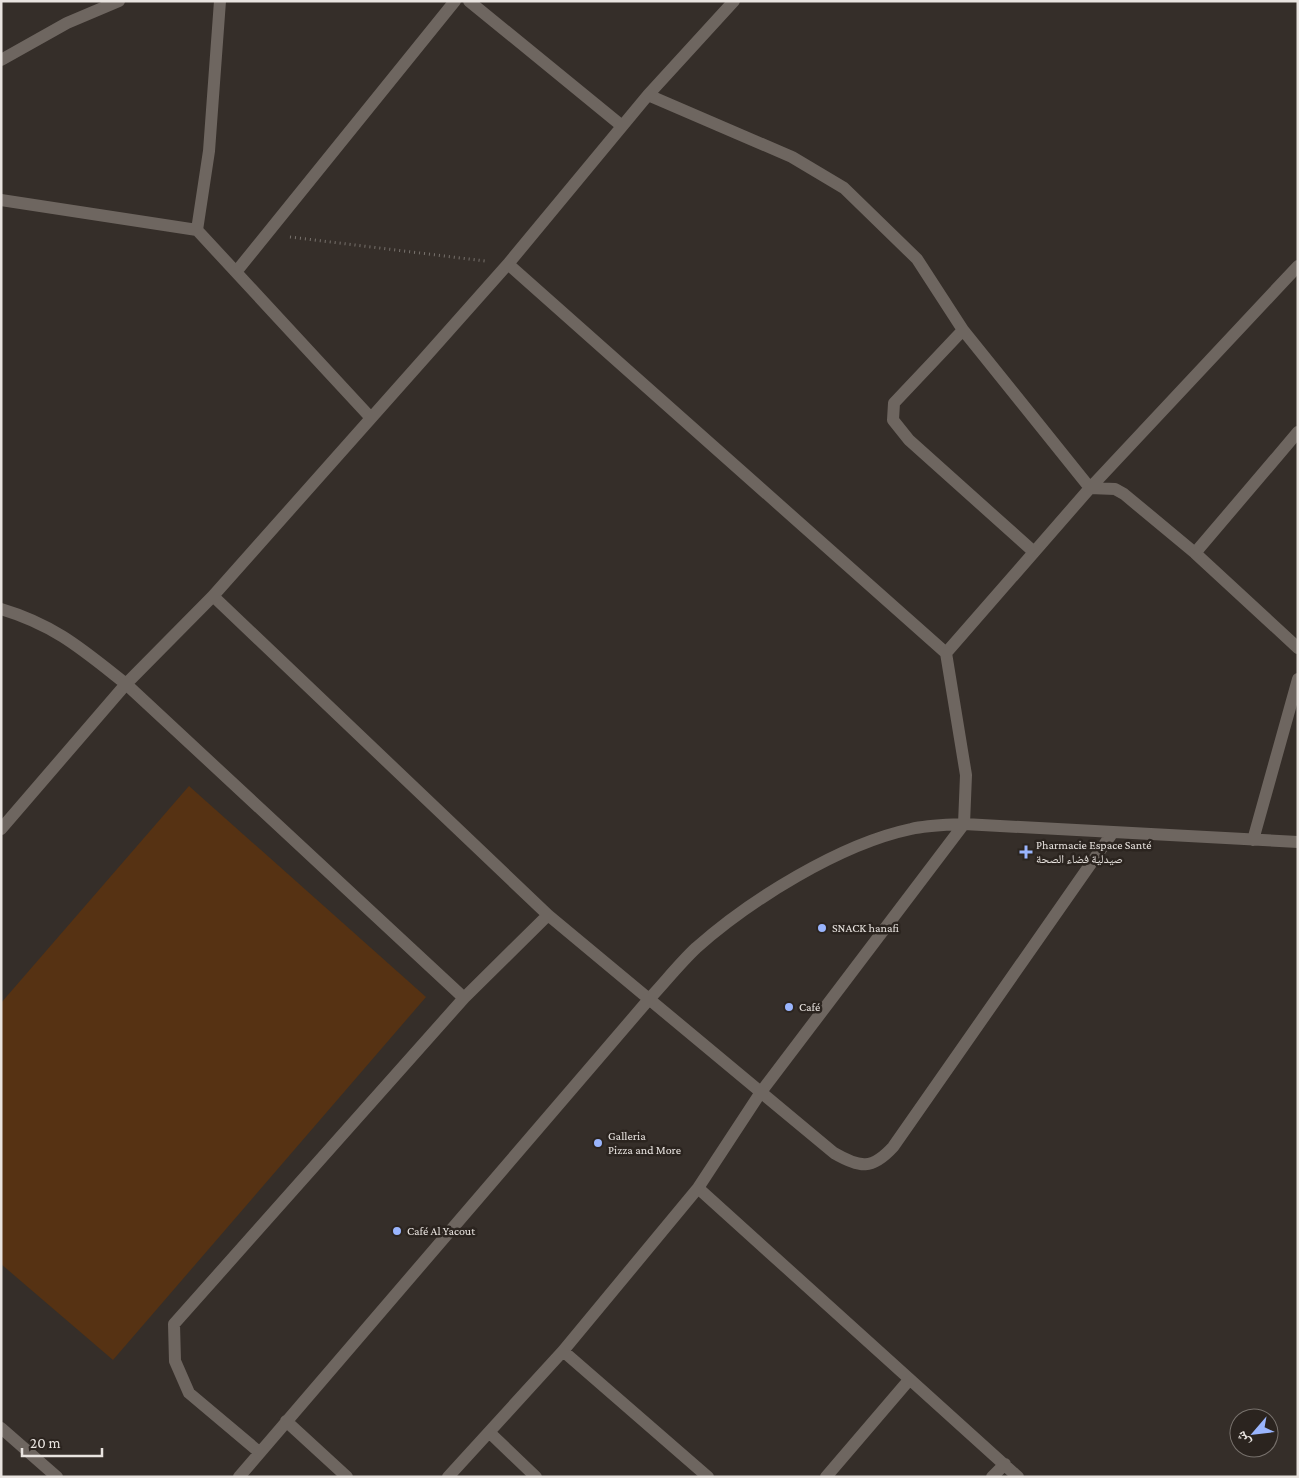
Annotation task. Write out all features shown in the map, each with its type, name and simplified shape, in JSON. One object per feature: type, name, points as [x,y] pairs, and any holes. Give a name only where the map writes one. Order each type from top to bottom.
[{"type":"street","points":[[1,60],[67,23],[119,1]]},
{"type":"street","points":[[197,230],[209,151],[220,1]]},
{"type":"street","points":[[236,272],[455,1]]},
{"type":"street","points":[[469,1],[622,126]]},
{"type":"street","points":[[1,830],[126,684],[213,596],[508,264],[648,95],[734,1]]},
{"type":"street","points":[[648,95],[792,157],[844,188],[917,259],[963,330],[1090,488],[1115,489],[1124,494],[1195,553],[1298,648]]},
{"type":"street","points":[[1,200],[197,230],[371,418]]},
{"type":"street","points":[[448,1477],[564,1351],[698,1188],[760,1092],[964,824],[966,775],[946,653],[508,264]]},
{"type":"street","points":[[946,653],[1090,488],[1298,266]]},
{"type":"street","points":[[963,330],[894,403],[893,420],[909,440],[1034,552]]},
{"type":"street","points":[[1195,553],[1298,432]]},
{"type":"street","points":[[213,596],[548,915],[650,998],[834,1154],[853,1164],[871,1165],[883,1157],[1113,832]]},
{"type":"street","points":[[1,609],[28,617],[72,641],[126,684],[464,998]]},
{"type":"street","points":[[1253,840],[1298,678]]},
{"type":"street","points":[[239,1477],[650,998],[695,949],[738,914],[786,883],[864,843],[911,829],[964,824],[1298,842]]},
{"type":"street","points":[[259,1452],[189,1393],[175,1361],[174,1324],[464,998],[548,915]]},
{"type":"street","points":[[698,1188],[796,1274],[909,1380],[1018,1477]]},
{"type":"street","points":[[564,1351],[708,1477]]},
{"type":"street","points":[[826,1477],[909,1380]]},
{"type":"street","points":[[286,1421],[347,1477]]},
{"type":"street","points":[[1,1428],[57,1477]]},
{"type":"street","points":[[490,1433],[536,1477]]},
{"type":"street","points":[[992,1477],[1005,1464]]},
{"type":"path","points":[[267,234],[508,264]]},
{"type":"shaded area","points":[[189,786],[426,997],[113,1360],[1,1264],[1,1003]]},
{"type":"place","name":"Pharmacie Espace Santé صيدلية فضاء الصحة","points":[[1026,852]]},
{"type":"place","name":"SNACK hanafi","points":[[822,928]]},
{"type":"place","name":"Café","points":[[789,1007]]},
{"type":"place","name":"Galleria Pizza and More","points":[[598,1143]]},
{"type":"place","name":"Café Al Yacout","points":[[397,1231]]}]
